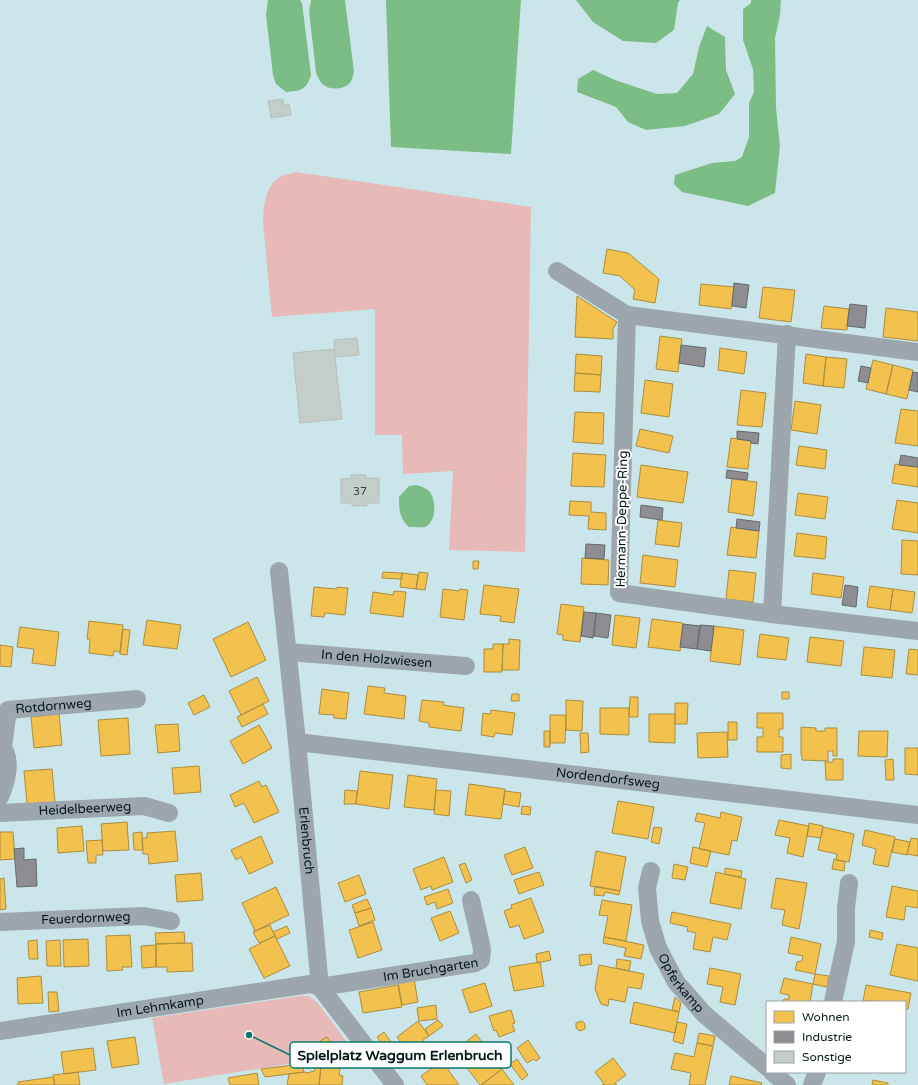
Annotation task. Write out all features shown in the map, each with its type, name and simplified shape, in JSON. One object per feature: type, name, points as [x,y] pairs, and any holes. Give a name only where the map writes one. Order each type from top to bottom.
[{"type":"street","points":[[557,270],[627,315],[787,334],[918,352]]},
{"type":"street","name":"Hermann-Deppe-Ring","points":[[627,315],[620,593],[772,614],[918,631]]},
{"type":"street","points":[[772,614],[787,334]]},
{"type":"street","name":"Erlenbruch","points":[[279,571],[320,987]]},
{"type":"street","name":"In den Holzwiesen","points":[[288,652],[466,666]]},
{"type":"street","name":"Rotdornweg","points":[[1,746],[8,710],[137,699]]},
{"type":"street","name":"Nordendorfsweg","points":[[297,742],[918,815]]},
{"type":"street","points":[[0,797],[6,781],[8,768],[6,757],[1,746]]},
{"type":"street","name":"Heidelbeerweg","points":[[0,813],[144,806],[169,813]]},
{"type":"street","name":"Opferkamp","points":[[652,871],[647,888],[650,921],[658,948],[676,982],[704,1014],[766,1066]]},
{"type":"street","points":[[833,1001],[846,941],[846,908],[849,883]]},
{"type":"street","name":"Im Bruchgarten","points":[[320,987],[475,963],[481,960],[482,949],[471,900]]},
{"type":"street","name":"Feuerdornweg","points":[[0,922],[144,916],[171,921]]},
{"type":"street","name":"Im Lehmkamp","points":[[0,1031],[310,984],[320,987]]},
{"type":"street","points":[[320,987],[395,1085]]},
{"type":"street","points":[[773,1073],[787,1085]]},
{"type":"street","points":[[812,1085],[817,1073]]},
{"type":"shaded area","points":[[268,0],[300,0],[302,3],[311,75],[307,84],[302,89],[286,92],[276,84],[273,75],[266,15]]},
{"type":"shaded area","points":[[311,0],[345,0],[354,72],[350,83],[342,88],[329,88],[320,81],[316,72],[309,11]]},
{"type":"shaded area","points":[[386,0],[521,0],[511,154],[391,147]]},
{"type":"shaded area","points":[[576,0],[680,0],[678,3],[674,30],[656,43],[623,41],[593,22]]},
{"type":"shaded area","points":[[751,0],[781,0],[780,15],[775,38],[776,108],[780,146],[775,193],[748,206],[682,192],[674,184],[675,175],[712,163],[735,161],[742,157],[749,137],[749,103],[754,92],[753,69],[743,40],[743,9],[751,3]]},
{"type":"shaded area","points":[[707,26],[725,37],[726,70],[735,94],[719,114],[685,126],[646,130],[628,122],[616,107],[577,92],[578,79],[593,70],[615,80],[657,94],[677,93],[693,74],[699,47]]},
{"type":"shaded area","points":[[296,172],[531,207],[525,552],[449,550],[453,471],[403,474],[402,435],[375,435],[375,309],[272,317],[263,222],[266,196],[271,185],[275,181],[282,176]]},
{"type":"shaded area","points":[[416,485],[423,487],[430,492],[432,496],[434,511],[432,521],[425,527],[409,527],[403,520],[400,513],[399,497],[409,486]]},
{"type":"shaded area","points":[[300,996],[309,996],[318,1003],[355,1053],[164,1084],[152,1018]]},
{"type":"building: Wohnen","points":[[607,249],[628,253],[659,279],[655,303],[633,299],[635,290],[620,276],[603,273]]},
{"type":"building: Wohnen","points":[[701,284],[734,287],[731,309],[699,305]]},
{"type":"building: Wohnen","points":[[763,287],[795,290],[791,322],[759,318]]},
{"type":"building: Wohnen","points":[[577,296],[617,322],[613,329],[613,339],[575,337]]},
{"type":"building: Wohnen","points":[[824,306],[849,309],[847,330],[821,328]]},
{"type":"building: Wohnen","points":[[886,308],[918,312],[918,341],[883,337]]},
{"type":"building: Wohnen","points":[[660,336],[682,339],[678,372],[656,369]]},
{"type":"building: Wohnen","points":[[720,348],[747,352],[744,374],[718,370]]},
{"type":"building: Wohnen","points":[[576,354],[602,356],[601,375],[575,373]]},
{"type":"building: Wohnen","points":[[806,354],[826,357],[823,386],[803,383]]},
{"type":"building: Wohnen","points":[[826,357],[847,359],[844,388],[823,386]]},
{"type":"building: Wohnen","points":[[873,360],[893,365],[886,394],[866,389]]},
{"type":"building: Wohnen","points":[[893,365],[913,370],[907,399],[886,394]]},
{"type":"building: Wohnen","points":[[575,373],[601,375],[600,392],[574,391]]},
{"type":"building: Wohnen","points":[[645,380],[673,384],[669,417],[641,413]]},
{"type":"building: Wohnen","points":[[741,390],[766,393],[762,427],[737,425]]},
{"type":"building: Wohnen","points":[[795,401],[821,405],[817,434],[791,430]]},
{"type":"building: Wohnen","points":[[901,409],[918,411],[918,446],[895,443]]},
{"type":"building: Wohnen","points":[[575,412],[604,413],[603,444],[573,442]]},
{"type":"building: Wohnen","points":[[640,429],[673,436],[669,453],[636,446]]},
{"type":"building: Wohnen","points":[[731,438],[751,441],[748,469],[727,467]]},
{"type":"building: Wohnen","points":[[799,446],[827,450],[825,469],[796,465]]},
{"type":"building: Wohnen","points":[[573,453],[606,455],[604,487],[571,486]]},
{"type":"building: Wohnen","points":[[895,464],[918,467],[918,487],[892,483]]},
{"type":"building: Wohnen","points":[[641,465],[688,472],[683,503],[637,497]]},
{"type":"building: Wohnen","points":[[732,479],[757,482],[753,516],[728,512]]},
{"type":"building: Wohnen","points":[[798,493],[828,497],[825,519],[795,515]]},
{"type":"building: Wohnen","points":[[897,500],[918,503],[918,533],[892,529]]},
{"type":"building: Wohnen","points":[[570,501],[591,502],[591,512],[606,513],[606,530],[588,529],[589,516],[569,515]]},
{"type":"building: Wohnen","points":[[658,520],[682,523],[679,547],[655,544]]},
{"type":"building: Wohnen","points":[[731,527],[759,531],[756,558],[727,555]]},
{"type":"building: Wohnen","points":[[797,533],[827,537],[825,559],[794,556]]},
{"type":"building: Wohnen","points":[[902,540],[918,541],[918,575],[901,574]]},
{"type":"building: Wohnen","points":[[643,555],[678,560],[675,587],[640,583]]},
{"type":"building: Wohnen","points":[[582,558],[609,560],[608,585],[581,584]]},
{"type":"building: Wohnen","points":[[473,561],[479,561],[478,569],[473,569]]},
{"type":"building: Wohnen","points":[[729,570],[756,573],[753,602],[726,599]]},
{"type":"building: Wohnen","points":[[383,572],[402,573],[401,579],[382,578]]},
{"type":"building: Wohnen","points":[[419,572],[428,573],[425,590],[416,589]]},
{"type":"building: Wohnen","points":[[402,573],[418,575],[416,589],[400,587]]},
{"type":"building: Wohnen","points":[[813,573],[844,577],[841,598],[811,594]]},
{"type":"building: Wohnen","points":[[484,585],[519,589],[514,623],[500,621],[501,616],[480,614]]},
{"type":"building: Wohnen","points":[[870,586],[893,589],[890,610],[867,607]]},
{"type":"building: Wohnen","points":[[314,587],[337,589],[337,587],[348,588],[345,615],[325,613],[324,617],[311,616]]},
{"type":"building: Wohnen","points":[[443,589],[459,591],[460,589],[468,590],[464,620],[440,617]]},
{"type":"building: Wohnen","points":[[893,589],[915,592],[912,613],[890,610]]},
{"type":"building: Wohnen","points":[[394,591],[406,592],[403,617],[370,613],[373,592],[393,595]]},
{"type":"building: Wohnen","points":[[561,604],[584,607],[580,642],[563,640],[563,635],[557,634]]},
{"type":"building: Wohnen","points":[[615,615],[640,618],[636,648],[612,645]]},
{"type":"building: Wohnen","points":[[652,619],[683,623],[680,651],[648,647]]},
{"type":"building: Wohnen","points":[[147,620],[181,625],[177,649],[143,645]]},
{"type":"building: Wohnen","points":[[89,621],[123,625],[120,652],[114,651],[113,656],[89,653],[90,639],[87,639]]},
{"type":"building: Wohnen","points":[[248,622],[266,660],[231,677],[213,639]]},
{"type":"building: Wohnen","points":[[714,626],[744,630],[740,665],[710,661]]},
{"type":"building: Wohnen","points":[[20,627],[59,632],[55,666],[32,663],[34,649],[17,647]]},
{"type":"building: Wohnen","points":[[123,629],[130,630],[127,655],[120,654]]},
{"type":"building: Wohnen","points":[[760,634],[789,638],[786,660],[757,657]]},
{"type":"building: Wohnen","points":[[810,637],[844,641],[841,666],[807,662]]},
{"type":"building: Wohnen","points":[[509,639],[520,640],[519,670],[502,670],[503,644],[509,644]]},
{"type":"building: Wohnen","points":[[493,644],[503,644],[502,672],[484,672],[484,649],[493,649]]},
{"type":"building: Wohnen","points":[[0,645],[13,647],[11,667],[0,666]]},
{"type":"building: Wohnen","points":[[864,647],[895,650],[892,678],[861,675]]},
{"type":"building: Wohnen","points":[[909,649],[918,650],[918,675],[906,674]]},
{"type":"building: Wohnen","points":[[257,677],[269,701],[241,715],[229,691]]},
{"type":"building: Wohnen","points":[[368,686],[385,688],[384,693],[406,696],[404,719],[364,714]]},
{"type":"building: Wohnen","points":[[322,689],[349,693],[346,719],[334,718],[334,715],[319,714]]},
{"type":"building: Wohnen","points":[[782,692],[789,692],[789,699],[782,699]]},
{"type":"building: Wohnen","points":[[512,694],[519,694],[519,701],[511,701]]},
{"type":"building: Wohnen","points":[[204,695],[210,707],[194,715],[188,703]]},
{"type":"building: Wohnen","points":[[630,697],[638,697],[638,717],[629,717]]},
{"type":"building: Wohnen","points":[[422,700],[444,702],[443,705],[464,708],[461,731],[429,727],[429,723],[419,721]]},
{"type":"building: Wohnen","points":[[566,700],[583,701],[582,731],[566,730]]},
{"type":"building: Wohnen","points":[[675,703],[688,703],[687,724],[675,724]]},
{"type":"building: Wohnen","points":[[263,704],[268,714],[242,727],[237,717]]},
{"type":"building: Wohnen","points":[[600,708],[629,708],[629,735],[600,734]]},
{"type":"building: Wohnen","points":[[491,710],[515,713],[512,735],[495,733],[494,737],[481,735],[483,713],[490,714]]},
{"type":"building: Wohnen","points":[[757,713],[783,713],[783,729],[779,729],[779,737],[783,737],[783,752],[757,752],[757,737],[763,737],[763,728],[757,728]]},
{"type":"building: Wohnen","points":[[59,714],[62,745],[34,748],[31,717]]},
{"type":"building: Wohnen","points":[[649,714],[675,714],[675,743],[649,742]]},
{"type":"building: Wohnen","points":[[550,715],[566,715],[565,743],[550,743]]},
{"type":"building: Wohnen","points":[[128,718],[130,754],[101,756],[98,720]]},
{"type":"building: Wohnen","points":[[728,722],[737,722],[737,740],[728,740]]},
{"type":"building: Wohnen","points":[[178,724],[180,751],[158,753],[155,725]]},
{"type":"building: Wohnen","points":[[259,725],[272,748],[243,764],[230,741]]},
{"type":"building: Wohnen","points":[[801,727],[816,728],[816,731],[825,731],[825,728],[837,728],[837,756],[833,756],[833,751],[828,751],[828,761],[802,760]]},
{"type":"building: Wohnen","points":[[544,731],[550,731],[550,747],[544,747]]},
{"type":"building: Wohnen","points":[[859,731],[888,731],[887,757],[858,756]]},
{"type":"building: Wohnen","points":[[727,732],[728,757],[698,758],[697,733]]},
{"type":"building: Wohnen","points":[[580,733],[588,733],[589,752],[581,753]]},
{"type":"building: Wohnen","points":[[905,748],[918,748],[918,775],[905,774]]},
{"type":"building: Wohnen","points":[[791,754],[791,769],[781,768],[781,755]]},
{"type":"building: Wohnen","points":[[833,759],[843,759],[843,780],[826,780],[825,762],[833,762]]},
{"type":"building: Wohnen","points":[[893,759],[894,780],[886,780],[885,760]]},
{"type":"building: Wohnen","points":[[199,766],[201,792],[174,794],[172,768]]},
{"type":"building: Wohnen","points":[[52,769],[55,802],[27,804],[24,771]]},
{"type":"building: Wohnen","points":[[360,771],[393,775],[389,809],[356,804]]},
{"type":"building: Wohnen","points":[[408,775],[437,779],[434,810],[404,807]]},
{"type":"building: Wohnen","points":[[259,781],[262,787],[266,785],[279,812],[254,823],[244,803],[235,807],[230,795]]},
{"type":"building: Wohnen","points":[[469,784],[505,789],[501,819],[465,815]]},
{"type":"building: Wohnen","points":[[345,790],[357,791],[356,804],[344,804]]},
{"type":"building: Wohnen","points":[[436,790],[451,791],[449,816],[434,814]]},
{"type":"building: Wohnen","points":[[505,791],[521,793],[519,807],[503,804]]},
{"type":"building: Wohnen","points":[[618,801],[654,807],[648,839],[612,833]]},
{"type":"building: Wohnen","points":[[522,806],[531,807],[530,815],[521,814]]},
{"type":"building: Wohnen","points":[[721,812],[742,817],[737,841],[732,840],[729,855],[699,849],[705,823],[695,821],[697,813],[720,818]]},
{"type":"building: Wohnen","points":[[779,820],[809,826],[803,857],[787,853],[790,838],[775,835]]},
{"type":"building: Wohnen","points":[[127,822],[129,850],[103,851],[101,824]]},
{"type":"building: Wohnen","points":[[809,823],[823,826],[821,838],[807,836]]},
{"type":"building: Wohnen","points":[[82,826],[84,851],[58,853],[57,828]]},
{"type":"building: Wohnen","points":[[654,827],[662,828],[659,844],[651,842]]},
{"type":"building: Wohnen","points":[[823,827],[854,834],[849,862],[836,860],[837,854],[818,850]]},
{"type":"building: Wohnen","points":[[865,830],[895,837],[888,867],[873,864],[876,849],[862,845]]},
{"type":"building: Wohnen","points":[[175,831],[178,861],[149,864],[148,854],[143,854],[142,838],[147,838],[147,833]]},
{"type":"building: Wohnen","points":[[0,832],[13,832],[15,859],[0,860]]},
{"type":"building: Wohnen","points":[[142,832],[143,850],[134,850],[133,833]]},
{"type":"building: Wohnen","points":[[261,836],[273,863],[249,874],[241,857],[236,860],[231,850]]},
{"type":"building: Wohnen","points":[[911,838],[918,839],[918,856],[907,854]]},
{"type":"building: Wohnen","points":[[895,839],[910,842],[907,855],[892,852]]},
{"type":"building: Wohnen","points":[[102,840],[103,855],[96,855],[96,863],[88,863],[86,841]]},
{"type":"building: Wohnen","points":[[525,847],[533,868],[512,875],[504,855]]},
{"type":"building: Wohnen","points":[[693,847],[711,851],[707,867],[690,863]]},
{"type":"building: Wohnen","points":[[596,851],[626,857],[620,891],[590,886]]},
{"type":"building: Wohnen","points":[[444,857],[453,882],[432,890],[431,886],[421,890],[413,869]]},
{"type":"building: Wohnen","points":[[834,859],[845,862],[844,871],[832,869]]},
{"type":"building: Wohnen","points":[[465,863],[472,880],[466,883],[459,865]]},
{"type":"building: Wohnen","points":[[674,864],[688,867],[685,880],[672,878]]},
{"type":"building: Wohnen","points":[[725,868],[742,871],[741,877],[725,874]]},
{"type":"building: Wohnen","points":[[539,872],[544,885],[519,894],[514,880]]},
{"type":"building: Wohnen","points":[[716,872],[746,879],[741,909],[710,903]]},
{"type":"building: Wohnen","points":[[201,873],[203,900],[177,902],[175,875]]},
{"type":"building: Wohnen","points":[[359,875],[366,894],[345,902],[338,883]]},
{"type":"building: Wohnen","points":[[4,878],[6,909],[0,910],[0,879]]},
{"type":"building: Wohnen","points":[[776,878],[807,883],[799,929],[782,925],[785,910],[771,908]]},
{"type":"building: Wohnen","points":[[595,886],[620,891],[619,895],[605,892],[604,896],[594,895]]},
{"type":"building: Wohnen","points":[[892,886],[918,891],[918,908],[906,906],[904,920],[886,917]]},
{"type":"building: Wohnen","points":[[276,887],[289,915],[255,931],[242,903]]},
{"type":"building: Wohnen","points":[[448,889],[453,903],[437,909],[435,902],[427,905],[424,897]]},
{"type":"building: Wohnen","points":[[531,898],[544,932],[524,939],[519,925],[510,928],[504,911],[512,908],[511,905]]},
{"type":"building: Wohnen","points":[[367,899],[371,908],[355,913],[352,905]]},
{"type":"building: Wohnen","points":[[602,900],[632,905],[626,941],[604,937],[608,916],[599,915]]},
{"type":"building: Wohnen","points":[[371,908],[375,920],[359,926],[355,913]]},
{"type":"building: Wohnen","points":[[450,911],[459,933],[440,941],[431,918]]},
{"type":"building: Wohnen","points":[[672,912],[731,924],[727,940],[713,937],[710,952],[693,949],[696,933],[687,931],[688,927],[670,923]]},
{"type":"building: Wohnen","points":[[373,922],[382,950],[358,958],[349,930]]},
{"type":"building: Wohnen","points":[[270,925],[275,936],[259,943],[253,932]]},
{"type":"building: Wohnen","points":[[287,926],[290,933],[277,939],[273,932]]},
{"type":"building: Wohnen","points":[[870,930],[883,933],[882,940],[869,937]]},
{"type":"building: Wohnen","points":[[184,932],[185,943],[156,944],[155,933]]},
{"type":"building: Wohnen","points":[[130,935],[132,967],[122,967],[123,970],[107,971],[106,936]]},
{"type":"building: Wohnen","points":[[275,936],[290,966],[264,978],[249,949]]},
{"type":"building: Wohnen","points":[[604,937],[644,945],[641,959],[624,956],[626,948],[603,943]]},
{"type":"building: Wohnen","points":[[791,937],[821,944],[815,974],[795,970],[797,962],[802,961],[803,956],[788,953]]},
{"type":"building: Wohnen","points":[[88,939],[89,966],[64,967],[63,940]]},
{"type":"building: Wohnen","points":[[37,940],[38,959],[29,959],[28,941]]},
{"type":"building: Wohnen","points":[[60,940],[61,966],[47,966],[46,941]]},
{"type":"building: Wohnen","points":[[192,943],[193,971],[167,972],[167,967],[156,967],[156,944]]},
{"type":"building: Wohnen","points":[[897,944],[918,948],[918,981],[890,975]]},
{"type":"building: Wohnen","points":[[156,945],[156,967],[142,968],[141,946]]},
{"type":"building: Wohnen","points":[[549,951],[551,960],[537,963],[536,954]]},
{"type":"building: Wohnen","points":[[591,954],[592,964],[580,966],[579,955]]},
{"type":"building: Wohnen","points":[[617,959],[631,961],[629,971],[616,968]]},
{"type":"building: Wohnen","points":[[540,962],[544,986],[514,991],[509,967]]},
{"type":"building: Wohnen","points":[[599,965],[644,974],[641,989],[628,987],[625,1002],[609,999],[608,1006],[601,1004],[595,989]]},
{"type":"building: Wohnen","points":[[710,968],[741,974],[735,1005],[720,1002],[723,987],[707,984]]},
{"type":"building: Wohnen","points":[[815,974],[829,976],[827,987],[813,984]]},
{"type":"building: Wohnen","points":[[41,976],[43,1003],[18,1004],[17,978]]},
{"type":"building: Wohnen","points":[[784,978],[813,984],[810,1001],[783,1001],[784,999],[789,999],[789,995],[780,993]]},
{"type":"building: Wohnen","points":[[414,979],[418,1002],[402,1005],[398,982]]},
{"type":"building: Wohnen","points":[[485,983],[492,1006],[470,1013],[462,990]]},
{"type":"building: Wohnen","points":[[398,985],[402,1007],[363,1013],[359,992]]},
{"type":"building: Wohnen","points":[[866,985],[911,993],[908,1009],[906,1009],[906,1001],[863,1001]]},
{"type":"building: Wohnen","points":[[48,992],[57,992],[59,1011],[49,1012]]},
{"type":"building: Wohnen","points":[[675,997],[681,1003],[679,1012],[672,1010]]},
{"type":"building: Wohnen","points":[[634,1002],[679,1012],[675,1033],[630,1023]]},
{"type":"building: Wohnen","points":[[436,1005],[437,1019],[419,1021],[417,1008]]},
{"type":"building: Wohnen","points":[[511,1010],[515,1023],[512,1024],[515,1031],[499,1037],[496,1030],[494,1031],[489,1016]]},
{"type":"building: Wohnen","points":[[438,1020],[443,1026],[429,1036],[425,1029]]},
{"type":"building: Wohnen","points":[[418,1021],[429,1036],[423,1040],[426,1045],[411,1056],[397,1037]]},
{"type":"building: Wohnen","points":[[582,1021],[585,1024],[585,1029],[580,1031],[576,1028],[576,1023]]},
{"type":"building: Wohnen","points":[[677,1022],[687,1024],[683,1044],[673,1041]]},
{"type":"building: Wohnen","points":[[384,1032],[393,1045],[386,1050],[377,1037]]},
{"type":"building: Wohnen","points":[[699,1033],[715,1036],[713,1046],[697,1043]]},
{"type":"building: Wohnen","points":[[476,1034],[502,1069],[481,1085],[454,1051]]},
{"type":"building: Wohnen","points":[[135,1037],[139,1064],[112,1068],[107,1041]]},
{"type":"building: Wohnen","points":[[327,1037],[336,1050],[329,1055],[320,1041]]},
{"type":"building: Wohnen","points":[[528,1040],[540,1058],[536,1061],[534,1059],[527,1063],[517,1048]]},
{"type":"building: Wohnen","points":[[697,1043],[713,1046],[705,1085],[689,1085],[691,1073],[671,1069],[675,1053],[694,1057]]},
{"type":"building: Wohnen","points":[[93,1048],[96,1070],[64,1074],[61,1052]]},
{"type":"building: Wohnen","points":[[613,1058],[626,1075],[615,1083],[617,1085],[602,1085],[604,1084],[595,1072]]},
{"type":"building: Wohnen","points":[[517,1059],[528,1075],[522,1080],[510,1064]]},
{"type":"building: Wohnen","points":[[442,1061],[459,1085],[427,1085],[421,1076]]},
{"type":"building: Wohnen","points":[[302,1064],[304,1072],[265,1077],[261,1069]]},
{"type":"building: Wohnen","points":[[321,1066],[340,1068],[339,1075],[343,1076],[342,1085],[319,1085]]},
{"type":"building: Wohnen","points":[[315,1067],[321,1067],[319,1085],[287,1085],[289,1074],[304,1072],[310,1073],[311,1071],[314,1072]]},
{"type":"building: Wohnen","points":[[502,1069],[514,1085],[481,1085]]},
{"type":"building: Wohnen","points":[[78,1072],[80,1085],[55,1085],[53,1075]]},
{"type":"building: Wohnen","points":[[257,1073],[259,1085],[230,1085],[228,1078]]},
{"type":"building: Wohnen","points":[[731,1076],[762,1083],[761,1085],[729,1085]]},
{"type":"building: Wohnen","points":[[53,1077],[55,1085],[18,1085],[18,1082]]},
{"type":"building: Wohnen","points":[[873,1080],[888,1083],[888,1085],[872,1085]]},
{"type":"building: Industrie","points":[[734,283],[749,285],[746,308],[732,306]]},
{"type":"building: Industrie","points":[[850,304],[867,306],[865,328],[847,326]]},
{"type":"building: Industrie","points":[[681,345],[706,348],[704,367],[679,363]]},
{"type":"building: Industrie","points":[[861,366],[871,368],[868,383],[858,381]]},
{"type":"building: Industrie","points":[[913,372],[918,373],[918,392],[909,390]]},
{"type":"building: Industrie","points":[[737,431],[759,433],[758,444],[751,443],[751,441],[737,439]]},
{"type":"building: Industrie","points":[[901,455],[918,458],[918,467],[899,465]]},
{"type":"building: Industrie","points":[[727,470],[748,473],[747,480],[726,478]]},
{"type":"building: Industrie","points":[[641,505],[663,508],[662,520],[640,517]]},
{"type":"building: Industrie","points":[[737,519],[760,522],[759,531],[736,528]]},
{"type":"building: Industrie","points":[[586,544],[605,545],[604,559],[585,558]]},
{"type":"building: Industrie","points":[[845,585],[858,587],[856,607],[842,605]]},
{"type":"building: Industrie","points":[[584,612],[596,613],[593,638],[581,636]]},
{"type":"building: Industrie","points":[[596,613],[611,615],[608,638],[594,636]]},
{"type":"building: Industrie","points":[[683,624],[700,626],[697,649],[680,647]]},
{"type":"building: Industrie","points":[[700,625],[714,626],[711,651],[697,649]]},
{"type":"building: Industrie","points":[[24,848],[24,860],[36,859],[37,886],[17,887],[14,849]]},
{"type":"building: Sonstige","points":[[283,99],[284,105],[289,104],[291,115],[271,118],[268,101]]},
{"type":"building: Sonstige","points":[[357,338],[359,355],[335,357],[334,340]]},
{"type":"building: Sonstige","points":[[334,349],[342,419],[300,423],[293,353]]},
{"type":"building: Sonstige","points":[[351,475],[366,475],[366,478],[379,478],[379,503],[366,503],[367,506],[352,506],[352,503],[341,503],[341,479],[352,478]]},
{"type":"place","name":"Spielplatz Waggum Erlenbruch","points":[[249,1035]]}]
